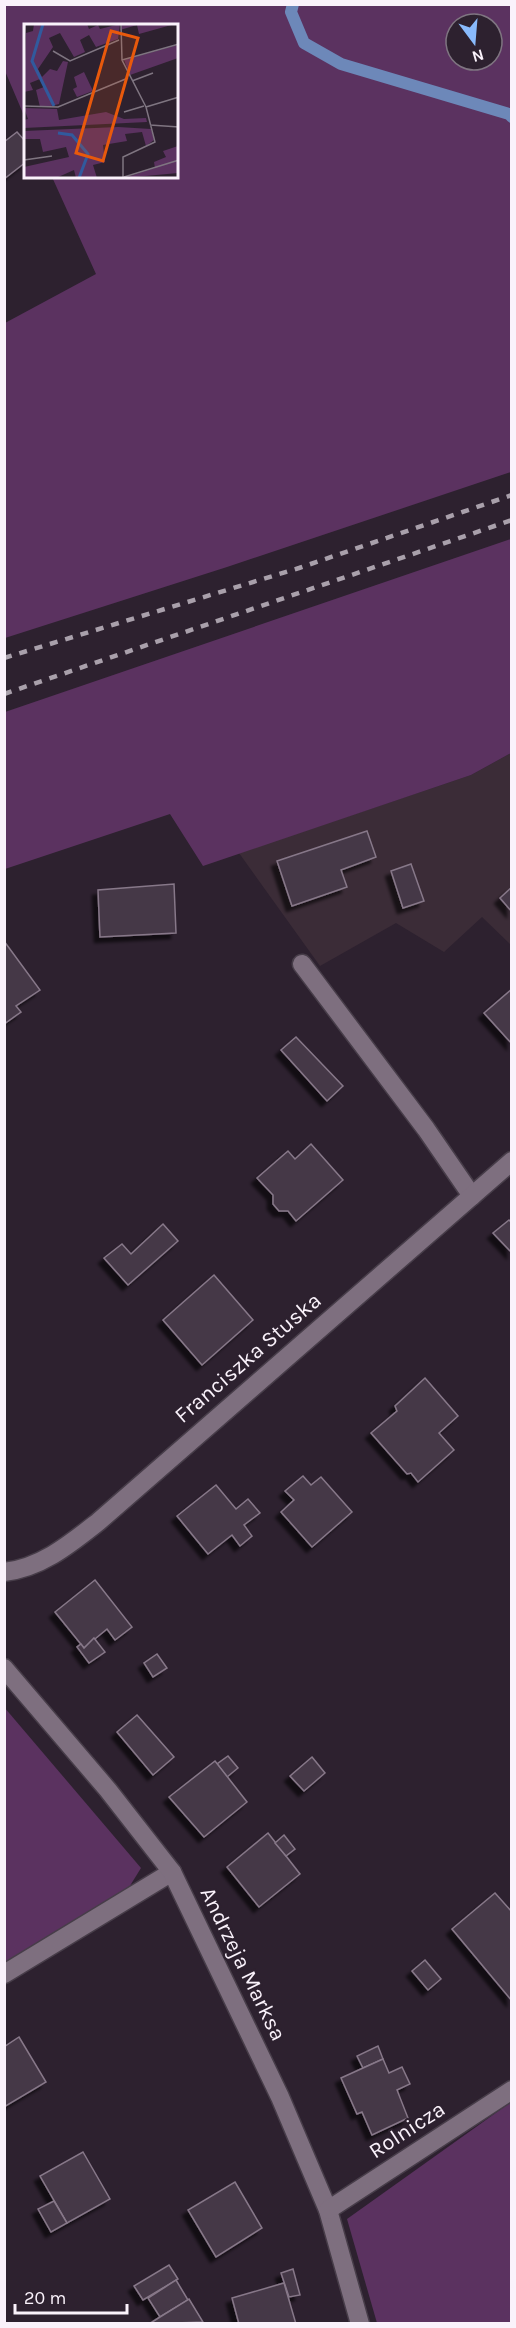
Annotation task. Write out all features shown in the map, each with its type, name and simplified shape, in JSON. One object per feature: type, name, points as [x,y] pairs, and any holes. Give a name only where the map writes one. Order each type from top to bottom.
[{"type":"street","points":[[302,964],[426,1129],[472,1196]]},
{"type":"street","name":"Franciszka Stuska","points":[[4,1572],[39,1563],[70,1544],[512,1161]]},
{"type":"street","name":"Andrzeja Marksa","points":[[4,1668],[108,1791],[172,1872],[280,2097],[328,2210],[360,2324]]},
{"type":"street","points":[[4,1974],[172,1872]]},
{"type":"street","name":"Rolnicza","points":[[328,2210],[512,2090]]},
{"type":"shaded area","points":[[5,4],[511,5],[511,472],[5,638],[5,323],[96,274],[52,178],[178,178],[178,24],[24,24],[24,116],[5,71]]},
{"type":"shaded area","points":[[511,539],[511,753],[471,775],[203,866],[170,814],[5,869],[5,712]]},
{"type":"shaded area","points":[[511,753],[511,945],[482,917],[444,952],[396,923],[320,966],[239,853],[471,775]]},
{"type":"shaded area","points":[[4,1707],[141,1868],[128,1889],[4,1964]]},
{"type":"shaded area","points":[[511,2102],[511,2323],[377,2323],[347,2219]]},
{"type":"building","points":[[17,132],[24,140],[24,164],[4,179],[4,142]]},
{"type":"building","points":[[367,831],[376,857],[341,870],[347,887],[292,906],[277,861]]},
{"type":"building","points":[[411,864],[424,901],[403,908],[391,871]]},
{"type":"building","points":[[174,884],[176,933],[100,937],[98,890]]},
{"type":"building","points":[[512,887],[512,912],[500,898]]},
{"type":"building","points":[[4,941],[40,990],[16,1006],[21,1012],[4,1024]]},
{"type":"building","points":[[512,989],[512,1044],[484,1013]]},
{"type":"building","points":[[296,1037],[343,1086],[327,1101],[281,1050]]},
{"type":"building","points":[[311,1144],[343,1180],[296,1221],[288,1211],[279,1211],[273,1204],[273,1195],[257,1178],[288,1151],[295,1159]]},
{"type":"building","points":[[509,1220],[512,1223],[512,1253],[493,1233]]},
{"type":"building","points":[[163,1224],[178,1241],[128,1285],[104,1258],[122,1244],[131,1254]]},
{"type":"building","points":[[214,1275],[253,1320],[202,1365],[163,1320]]},
{"type":"building","points":[[425,1378],[458,1416],[439,1433],[454,1450],[418,1482],[411,1473],[407,1474],[371,1433],[397,1411],[395,1406]]},
{"type":"building","points":[[303,1476],[311,1485],[321,1477],[352,1512],[312,1547],[281,1512],[294,1500],[285,1491]]},
{"type":"building","points":[[216,1485],[236,1509],[248,1499],[260,1513],[244,1525],[252,1536],[240,1546],[232,1535],[208,1554],[177,1516]]},
{"type":"building","points":[[95,1580],[132,1627],[115,1640],[107,1629],[84,1648],[55,1612]]},
{"type":"building","points":[[94,1638],[105,1652],[89,1663],[77,1647],[81,1644],[84,1648]]},
{"type":"building","points":[[157,1654],[167,1668],[153,1677],[144,1663]]},
{"type":"building","points":[[137,1715],[174,1757],[153,1775],[117,1732]]},
{"type":"building","points":[[228,1756],[238,1768],[227,1777],[217,1764]]},
{"type":"building","points":[[312,1757],[325,1773],[304,1791],[290,1776]]},
{"type":"building","points":[[215,1761],[247,1802],[204,1837],[169,1797]]},
{"type":"building","points":[[268,1833],[300,1874],[259,1907],[227,1867]]},
{"type":"building","points":[[284,1835],[295,1849],[286,1856],[275,1843]]},
{"type":"building","points":[[495,1893],[512,1912],[512,2001],[452,1929]]},
{"type":"building","points":[[425,1960],[441,1979],[428,1990],[412,1971]]},
{"type":"building","points":[[19,2037],[46,2082],[4,2107],[4,2047]]},
{"type":"building","points":[[378,2046],[383,2059],[363,2068],[357,2056]]},
{"type":"building","points":[[383,2059],[389,2073],[402,2067],[410,2084],[397,2090],[408,2118],[372,2135],[362,2112],[357,2114],[341,2078]]},
{"type":"building","points":[[83,2152],[110,2199],[67,2223],[40,2176]]},
{"type":"building","points":[[235,2182],[262,2228],[216,2257],[188,2210]]},
{"type":"building","points":[[54,2201],[67,2223],[51,2232],[38,2209]]},
{"type":"building","points":[[169,2265],[178,2279],[143,2300],[134,2286]]},
{"type":"building","points":[[293,2269],[300,2295],[289,2297],[281,2273]]},
{"type":"building","points":[[176,2280],[188,2300],[160,2317],[148,2298]]},
{"type":"building","points":[[284,2283],[296,2324],[239,2324],[232,2298]]},
{"type":"building","points":[[189,2299],[203,2322],[149,2324],[160,2317]]},
{"type":"waterway","points":[[293,4],[291,12],[304,43],[341,64],[509,114],[512,117]]},
{"type":"railway","points":[[4,658],[299,568],[512,495]]},
{"type":"railway","points":[[4,694],[512,520]]}]
